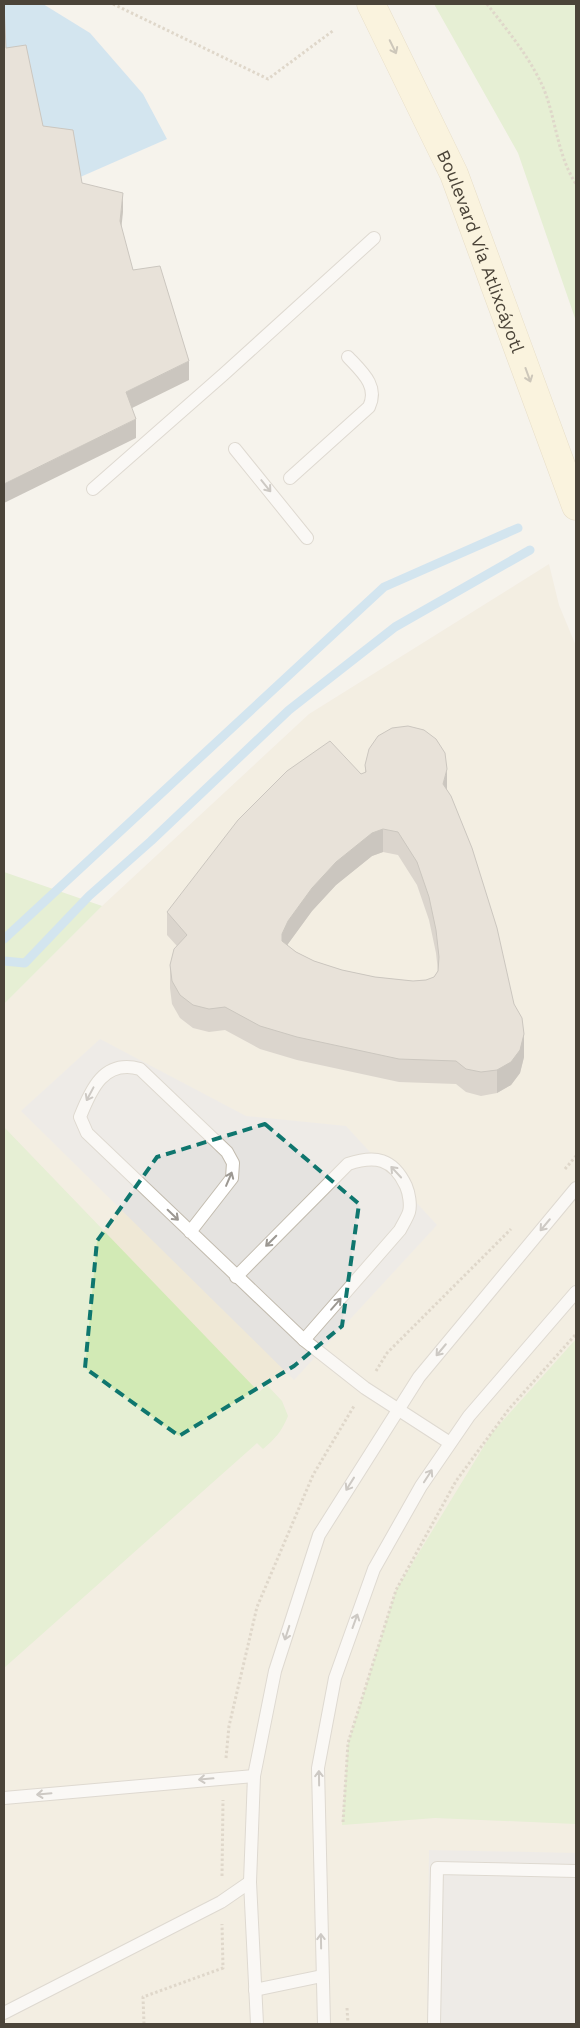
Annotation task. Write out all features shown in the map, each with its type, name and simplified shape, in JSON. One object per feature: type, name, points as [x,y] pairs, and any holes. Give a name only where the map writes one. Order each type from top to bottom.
[{"type":"main road","name":"Boulevard Vía Atlixcáyotl","points":[[371,4],[454,174],[576,506]]},
{"type":"lane","points":[[93,489],[224,374],[374,238]]},
{"type":"lane","points":[[290,478],[369,407],[373,397],[372,388],[363,372],[348,357]]},
{"type":"lane","points":[[235,449],[307,538]]},
{"type":"lane","points":[[190,1232],[232,1178],[233,1163],[227,1152],[140,1069],[126,1065],[113,1068],[90,1089],[80,1117],[87,1133],[236,1277],[304,1340],[365,1388],[450,1443]]},
{"type":"lane","points":[[236,1277],[348,1164],[366,1158],[386,1162],[400,1173],[408,1192],[409,1211],[400,1230],[304,1340]]},
{"type":"lane","points":[[257,2024],[250,1882],[254,1776],[275,1671],[319,1535],[397,1408],[419,1377],[576,1188]]},
{"type":"lane","points":[[324,2024],[318,1768],[335,1678],[374,1569],[422,1486],[469,1416],[576,1292]]},
{"type":"lane","points":[[4,1798],[254,1776]]},
{"type":"lane","points":[[434,2024],[437,1868],[576,1871]]},
{"type":"lane","points":[[4,2014],[221,1902],[250,1882]]},
{"type":"lane","points":[[255,1990],[322,1976]]},
{"type":"path","points":[[113,4],[268,79],[334,30]]},
{"type":"path","points":[[487,4],[528,58],[543,88],[567,170],[576,184]]},
{"type":"path","points":[[342,1825],[348,1743],[396,1590],[456,1481],[509,1409],[576,1334]]},
{"type":"path","points":[[347,2006],[348,2024]]},
{"type":"highlighted area","points":[[265,1124],[359,1204],[342,1326],[294,1366],[179,1436],[85,1368],[97,1241],[157,1157]]},
{"type":"shaded area","points":[[549,564],[559,605],[576,646],[576,2024],[4,2024],[4,1004],[102,906],[309,714]]},
{"type":"shaded area","points":[[100,1039],[246,1116],[346,1126],[437,1225],[294,1380],[21,1111]]},
{"type":"shaded area","points":[[429,1850],[576,1853],[576,2024],[427,2024]]},
{"type":"green space","points":[[434,4],[576,4],[576,321],[518,153]]},
{"type":"green space","points":[[4,872],[102,906],[4,1004]]},
{"type":"green space","points":[[4,1127],[259,1392],[267,1385],[282,1401],[288,1416],[275,1438],[263,1449],[257,1443],[4,1668]]},
{"type":"green space","points":[[576,1339],[576,1824],[435,1818],[342,1825],[348,1743],[396,1590],[492,1433]]},
{"type":"water","points":[[4,4],[43,4],[90,33],[143,94],[167,139],[78,178],[43,145],[6,67]]},
{"type":"building","points":[[4,4],[6,48],[26,45],[43,126],[73,130],[82,183],[123,193],[120,221],[133,270],[160,266],[189,361],[126,392],[136,419],[4,484]]},
{"type":"building","points":[[408,726],[424,730],[436,739],[445,753],[447,769],[443,784],[451,796],[472,848],[497,928],[514,1004],[522,1018],[524,1034],[520,1050],[511,1062],[497,1070],[481,1072],[466,1069],[456,1061],[399,1059],[297,1037],[260,1026],[225,1007],[209,1009],[193,1005],[180,995],[172,981],[170,965],[174,949],[187,935],[167,912],[238,820],[287,771],[330,741],[361,774],[366,772],[365,765],[369,749],[378,736],[392,728]],"holes":[[[383,829],[398,832],[417,862],[429,897],[439,957],[438,971],[434,977],[413,981],[375,977],[342,970],[314,961],[296,952],[282,941],[282,934],[288,921],[312,888],[336,862],[372,833]]]},
{"type":"waterway","points":[[4,939],[384,587],[518,528]]},
{"type":"waterway","points":[[4,961],[25,963],[89,896],[151,841],[289,710],[395,627],[530,550]]}]
